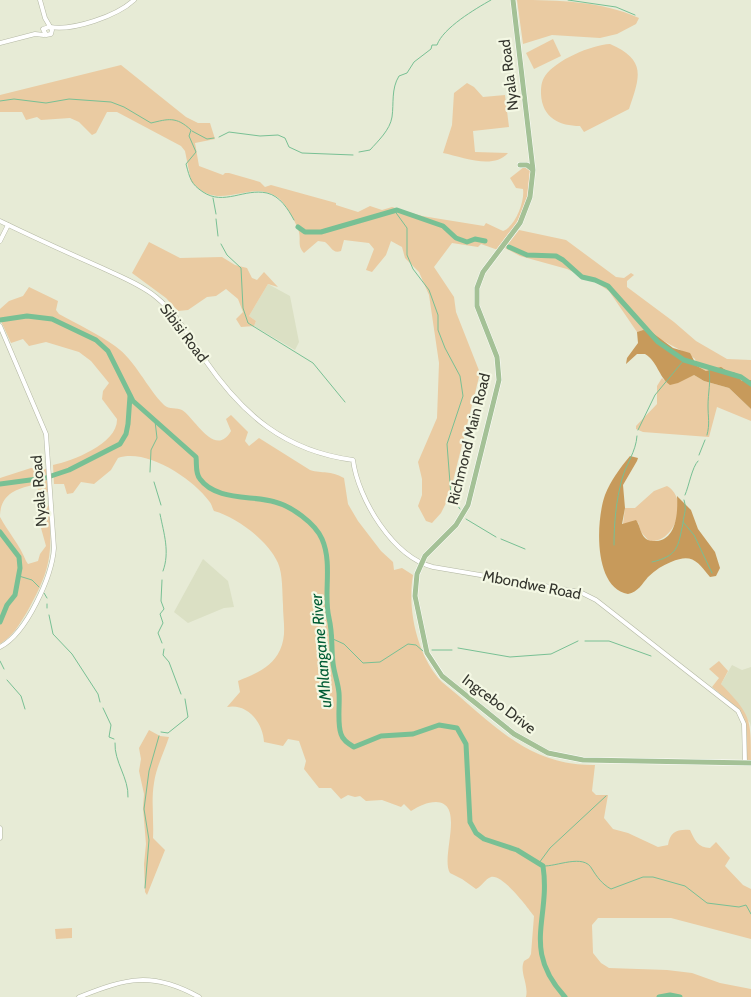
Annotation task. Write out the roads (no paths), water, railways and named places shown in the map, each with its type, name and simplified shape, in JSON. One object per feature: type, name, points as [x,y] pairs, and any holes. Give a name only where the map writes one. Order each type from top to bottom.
[{"type":"main road","name":"Nyala Road","points":[[513,0],[530,147]]},
{"type":"main road","name":"Richmond Main Road","points":[[421,563],[456,526],[470,498],[499,373],[496,352],[477,306],[476,288],[483,272],[520,222],[530,197],[533,170],[530,147]]},
{"type":"main road","points":[[520,166],[529,166],[533,170]]},
{"type":"main road","name":"Ingcebo Drive","points":[[421,563],[417,574],[415,596],[422,637],[430,660],[442,676],[522,740],[548,753],[575,759],[748,763]]},
{"type":"street","points":[[40,0],[47,27],[52,33]]},
{"type":"street","points":[[35,34],[47,27],[60,28],[109,16],[134,0]]},
{"type":"street","points":[[44,34],[47,27]]},
{"type":"street","points":[[0,43],[35,34],[48,36],[60,28]]},
{"type":"street","name":"Sibisi Road","points":[[0,221],[153,295],[174,315],[220,382],[251,415],[274,432],[313,452],[353,460]]},
{"type":"street","points":[[0,241],[8,225]]},
{"type":"street","name":"Nyala Road","points":[[0,326],[45,429],[50,467],[54,548],[48,578],[19,630],[0,647]]},
{"type":"street","name":"Mbondwe Road","points":[[353,460],[357,478],[372,512],[402,549],[421,563],[436,568],[580,592],[593,598],[738,711],[745,729],[748,763]]},
{"type":"street","points":[[0,828],[0,838]]},
{"type":"street","points":[[79,997],[120,982],[134,979],[170,983],[199,997]]},
{"type":"waterway","points":[[359,152],[370,150],[389,126],[392,117],[393,96],[399,76],[407,73],[414,62],[431,49],[432,45],[437,45],[440,39],[453,26],[491,0]]},
{"type":"waterway","points":[[568,0],[616,7],[635,15]]},
{"type":"waterway","points":[[0,101],[14,99],[46,103],[69,99],[111,102],[124,107],[151,123],[167,120],[181,122],[191,130],[189,136],[196,152],[186,164],[192,181],[199,189],[211,196],[219,197],[259,192],[267,193],[280,200],[294,220]]},
{"type":"waterway","points":[[192,131],[207,139],[214,138]]},
{"type":"waterway","points":[[219,137],[229,132],[260,136],[278,135],[285,138],[289,147],[302,153],[353,155]]},
{"type":"waterway","points":[[213,198],[216,214]]},
{"type":"waterway","points":[[394,210],[407,228],[407,255],[413,269],[429,290],[438,315],[438,330],[460,376],[463,396],[447,444],[451,496],[460,509]]},
{"type":"waterway","points":[[298,227],[305,232],[321,232],[397,210],[443,226],[456,238],[467,242],[475,239],[485,241]]},
{"type":"waterway","points":[[216,219],[218,236]]},
{"type":"waterway","points":[[221,244],[227,255],[241,268],[243,308],[248,323],[313,363],[345,402]]},
{"type":"waterway","points":[[509,247],[527,255],[556,256],[582,277],[608,286],[658,342],[684,360],[741,377],[751,384]]},
{"type":"waterway","name":"uMhlangane River","points":[[0,320],[27,316],[52,319],[96,340],[108,351],[133,401],[196,457],[197,474],[207,486],[225,494],[281,504],[295,511],[314,527],[322,539],[327,559],[327,609],[331,630],[332,657],[339,693],[339,725],[342,736],[346,742],[354,747],[381,736],[413,734],[439,725],[457,728],[466,744],[470,822],[476,833],[484,839],[517,850],[543,866],[544,902],[540,933],[541,948],[544,964],[552,980],[565,997]]},
{"type":"waterway","points":[[638,430],[655,395],[684,360]]},
{"type":"waterway","points":[[707,435],[709,424],[709,369]]},
{"type":"waterway","points":[[0,484],[45,478],[69,470],[120,444],[126,434],[130,396]]},
{"type":"waterway","points":[[150,472],[151,450],[157,438],[155,421]]},
{"type":"waterway","points":[[614,545],[614,528],[620,487],[635,447],[637,436]]},
{"type":"waterway","points":[[699,455],[705,440]]},
{"type":"waterway","points":[[685,495],[698,461]]},
{"type":"waterway","points":[[154,482],[161,505]]},
{"type":"waterway","points":[[652,562],[667,557],[678,544],[685,509],[684,500]]},
{"type":"waterway","points":[[160,514],[166,550],[163,571]]},
{"type":"waterway","points":[[466,519],[496,537]]},
{"type":"waterway","points":[[683,522],[694,535],[712,573]]},
{"type":"waterway","points":[[0,532],[19,557],[20,568],[15,595],[7,605],[0,622]]},
{"type":"waterway","points":[[501,539],[525,549]]},
{"type":"waterway","points":[[19,576],[32,580],[39,587]]},
{"type":"waterway","points":[[162,580],[161,601],[164,609],[160,614],[163,623],[158,633],[162,643]]},
{"type":"waterway","points":[[44,593],[47,598]]},
{"type":"waterway","points":[[49,615],[53,634],[72,654],[98,694],[100,702]]},
{"type":"waterway","points":[[333,635],[333,639],[344,644],[363,663],[380,662],[408,644],[416,645],[423,651]]},
{"type":"waterway","points":[[458,648],[510,657],[551,654],[578,641]]},
{"type":"waterway","points":[[585,641],[609,641],[651,656]]},
{"type":"waterway","points":[[164,649],[163,655],[169,662],[181,694]]},
{"type":"waterway","points":[[432,650],[452,650]]},
{"type":"waterway","points":[[0,661],[4,669]]},
{"type":"waterway","points":[[7,680],[21,696],[25,709]]},
{"type":"waterway","points":[[161,732],[168,733],[188,717],[185,699]]},
{"type":"waterway","points":[[103,708],[111,725],[109,737],[114,739]]},
{"type":"waterway","points":[[145,888],[149,840],[144,809],[149,771],[159,736]]},
{"type":"waterway","points":[[115,743],[115,750],[128,790],[128,797]]},
{"type":"waterway","points":[[539,863],[550,848],[606,796]]},
{"type":"waterway","points":[[543,866],[576,861],[583,862],[588,864],[600,880],[611,889],[643,877],[653,877],[685,886],[707,903],[739,907],[746,905],[751,914]]},
{"type":"waterway","name":"uMhlangane River","points":[[659,997],[670,995],[680,997]]}]
